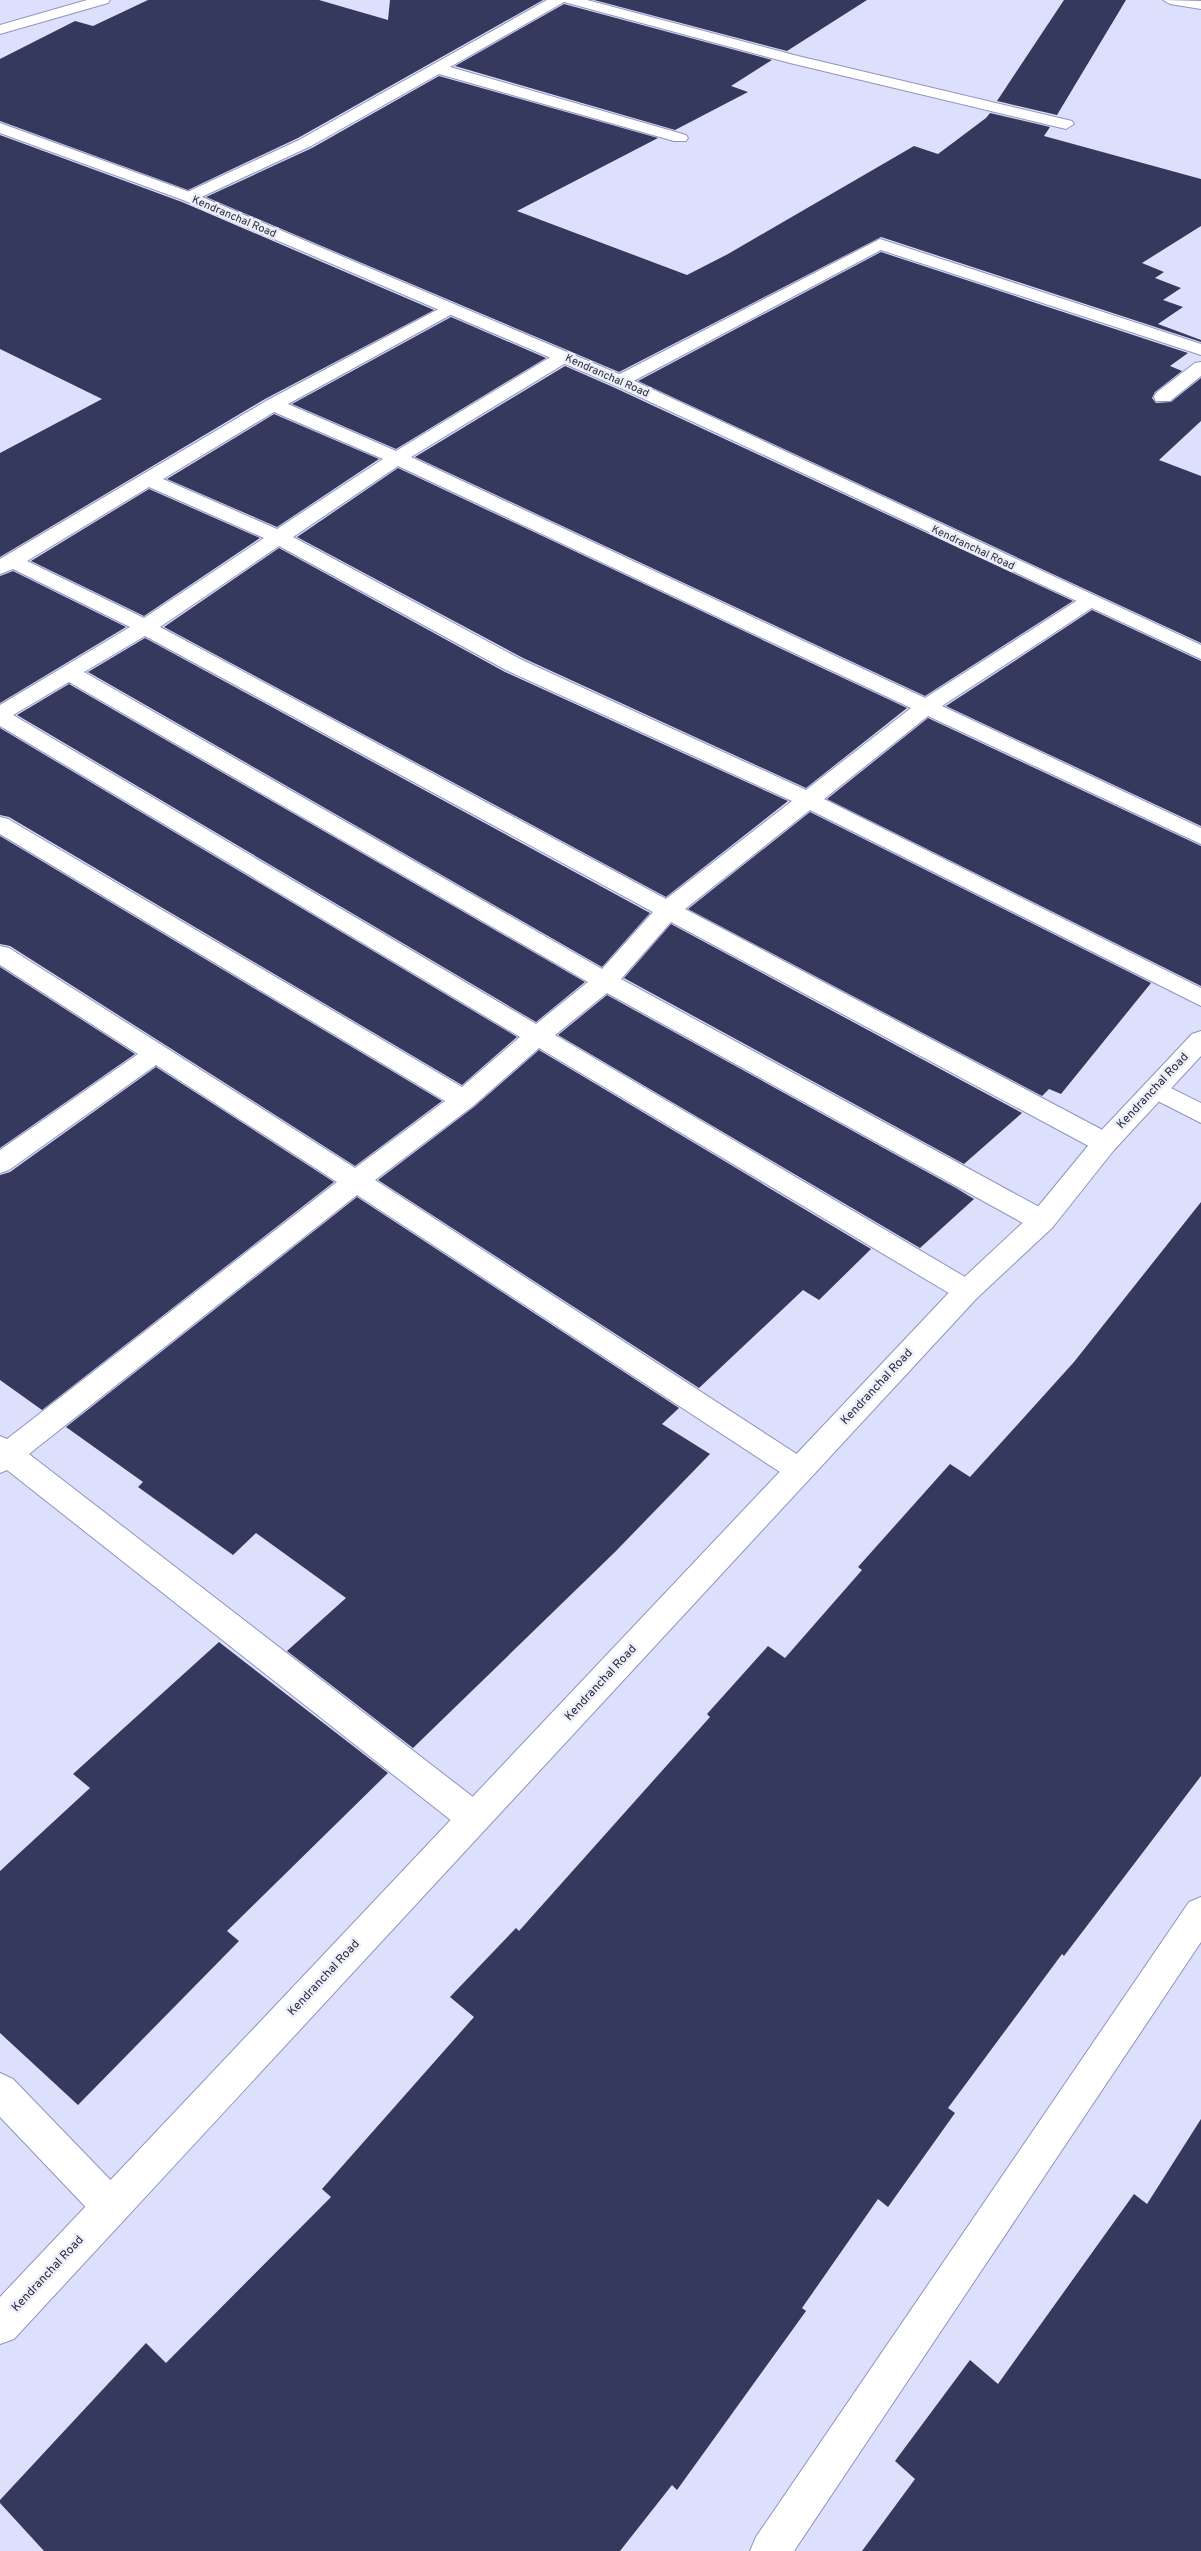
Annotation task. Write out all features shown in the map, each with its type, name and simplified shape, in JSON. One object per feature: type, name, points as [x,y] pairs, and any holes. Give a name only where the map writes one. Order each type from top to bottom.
[{"type":"street","points":[[0,30],[103,0]]},
{"type":"street","points":[[189,197],[305,143],[558,0]]},
{"type":"street","points":[[570,0],[795,60],[1066,124]]},
{"type":"street","points":[[1170,0],[1201,5]]},
{"type":"street","points":[[436,68],[680,138]]},
{"type":"street","name":"Kendranchal Road","points":[[0,128],[189,197],[620,381],[1088,602],[1201,653]]},
{"type":"street","points":[[620,381],[880,244],[1201,350]]},
{"type":"street","points":[[8,557],[273,405],[448,309]]},
{"type":"street","points":[[564,357],[397,458],[145,627],[68,672],[0,716],[536,1037],[966,1291]]},
{"type":"street","points":[[1164,397],[1201,367]]},
{"type":"street","points":[[273,405],[397,458],[1201,837]]},
{"type":"street","points":[[146,479],[278,537],[514,665],[809,800],[1201,998]]},
{"type":"street","points":[[8,557],[145,627],[668,910],[1105,1143]]},
{"type":"street","points":[[474,1818],[3,1455],[464,1100],[536,1037],[605,982],[668,910],[926,707],[1088,602]]},
{"type":"street","points":[[68,672],[605,982],[1042,1221]]},
{"type":"street","points":[[0,824],[464,1100]]},
{"type":"street","points":[[0,954],[356,1182],[799,1470]]},
{"type":"street","name":"Kendranchal Road","points":[[0,2325],[966,1291],[1042,1221],[1105,1143],[1201,1040]]},
{"type":"street","points":[[0,1163],[156,1053]]},
{"type":"street","points":[[1155,1089],[1201,1114]]},
{"type":"street","points":[[770,2551],[1201,1913]]},
{"type":"street","points":[[0,2091],[111,2207]]},
{"type":"building","points":[[148,0],[319,0],[388,20],[390,0],[543,0],[298,138],[188,190],[0,121],[0,59],[75,21],[93,26]]},
{"type":"building","points":[[594,0],[867,0],[787,51]]},
{"type":"building","points":[[1064,0],[1126,0],[1057,115],[997,101]]},
{"type":"building","points":[[564,4],[772,60],[731,86],[748,92],[675,130],[455,66]]},
{"type":"building","points":[[439,76],[658,138],[517,211],[687,275],[728,254],[914,146],[938,154],[990,113],[1050,127],[1044,136],[1201,179],[1201,226],[1142,263],[1164,272],[1155,278],[1181,288],[1163,300],[1183,307],[1158,324],[1201,340],[1201,342],[881,237],[619,372],[206,197],[312,148]]},
{"type":"building","points":[[0,135],[182,202],[434,310],[265,399],[0,557],[0,453],[102,399],[0,349]]},
{"type":"building","points":[[881,252],[1188,353],[1170,366],[1182,371],[1155,392],[1152,398],[1156,403],[1171,402],[1201,378],[1201,421],[1159,460],[1201,476],[1201,643],[638,381]]},
{"type":"building","points":[[451,317],[546,358],[396,449],[292,404]]},
{"type":"building","points":[[565,366],[1073,601],[925,696],[415,457]]},
{"type":"building","points":[[274,414],[379,459],[277,527],[167,479]]},
{"type":"building","points":[[398,468],[907,708],[806,788],[523,658],[297,537]]},
{"type":"building","points":[[149,489],[260,538],[144,616],[31,561]]},
{"type":"building","points":[[279,548],[505,672],[788,801],[666,897],[164,627]]},
{"type":"building","points":[[13,571],[126,627],[0,703],[0,576]]},
{"type":"building","points":[[1092,610],[1201,661],[1201,826],[946,706]]},
{"type":"building","points":[[145,638],[650,913],[602,967],[88,672]]},
{"type":"building","points":[[69,684],[585,982],[536,1022],[17,715]]},
{"type":"building","points":[[928,718],[1201,846],[1201,986],[827,799]]},
{"type":"building","points":[[0,728],[517,1037],[462,1085],[9,817],[0,815]]},
{"type":"building","points":[[810,812],[1151,983],[1061,1094],[1049,1089],[1042,1096],[688,909]]},
{"type":"building","points":[[0,836],[442,1101],[355,1166],[10,946],[0,944]]},
{"type":"building","points":[[671,924],[1022,1113],[964,1164],[624,978]]},
{"type":"building","points":[[0,967],[135,1054],[0,1148]]},
{"type":"building","points":[[607,995],[974,1199],[920,1248],[558,1035]]},
{"type":"building","points":[[539,1050],[871,1249],[819,1300],[803,1290],[699,1388],[378,1180],[474,1107]]},
{"type":"building","points":[[156,1067],[334,1182],[42,1410],[0,1380],[0,1175],[10,1172]]},
{"type":"building","points":[[357,1197],[679,1408],[662,1424],[710,1454],[615,1552],[413,1748],[287,1651],[346,1598],[256,1533],[233,1555],[138,1487],[143,1482],[66,1427]]},
{"type":"building","points":[[1201,1202],[1201,1776],[1064,1956],[1062,1954],[948,2108],[955,2113],[888,2207],[878,2199],[802,2308],[806,2311],[677,2490],[672,2485],[620,2551],[44,2551],[0,2503],[0,2500],[146,2343],[166,2363],[331,2197],[322,2189],[474,2017],[450,1997],[516,1928],[519,1931],[710,1717],[707,1714],[768,1646],[785,1658],[862,1570],[858,1567],[950,1464],[970,1477],[1074,1362]]},
{"type":"building","points":[[219,1642],[388,1773],[227,1931],[239,1941],[78,2105],[0,2033],[0,1871],[90,1788],[73,1774]]},
{"type":"building","points":[[1201,2119],[1201,2551],[862,2551],[915,2479],[895,2461],[970,2360],[998,2384],[1134,2194],[1147,2204]]}]
